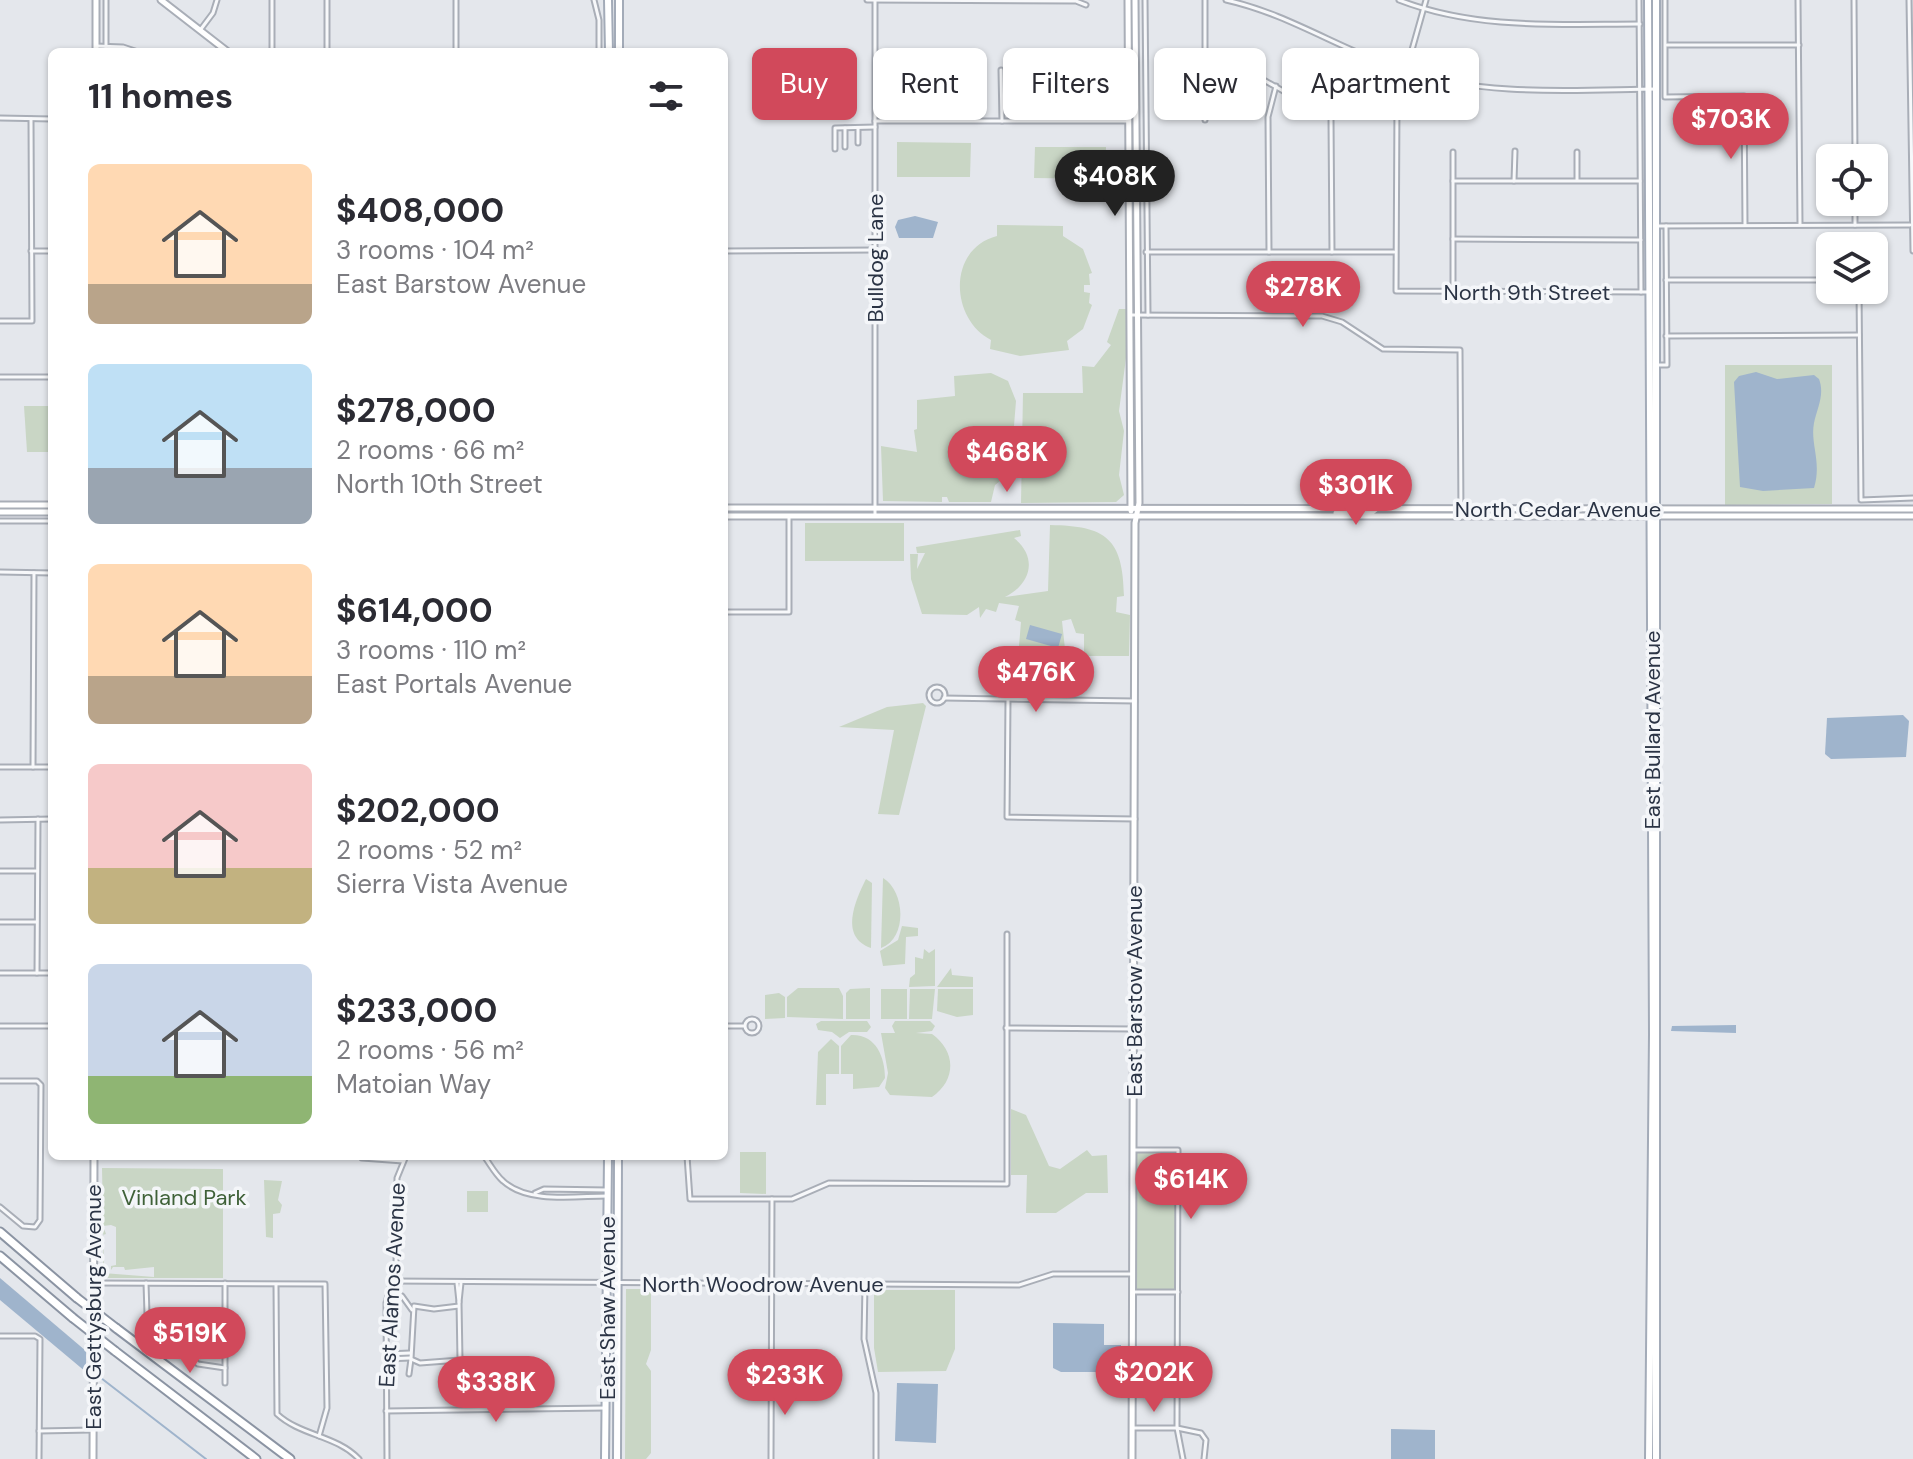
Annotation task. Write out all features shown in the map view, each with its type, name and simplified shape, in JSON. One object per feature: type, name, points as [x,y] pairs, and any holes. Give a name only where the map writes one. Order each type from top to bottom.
[{"type":"highway","points":[[0,1232],[77,1298],[290,1459]]},
{"type":"highway","points":[[0,1256],[73,1318],[256,1459]]},
{"type":"main road","points":[[96,0],[96,48]]},
{"type":"main road","points":[[161,0],[223,48]]},
{"type":"main road","points":[[608,0],[609,48]]},
{"type":"main road","points":[[619,0],[619,48]]},
{"type":"main road","name":"East Barstow Avenue","points":[[1128,0],[1136,516],[1132,1459]]},
{"type":"main road","name":"East Barstow Avenue","points":[[1132,121],[1135,0]]},
{"type":"main road","name":"East Bullard Avenue","points":[[1648,0],[1653,89]]},
{"type":"main road","name":"East Bullard Avenue","points":[[1656,0],[1653,89],[1656,1459]]},
{"type":"main road","name":"East Bullard Avenue","points":[[1649,1459],[1658,365],[1654,292]]},
{"type":"main road","name":"East Barstow Avenue","points":[[1131,509],[1134,315]]},
{"type":"main road","points":[[0,509],[48,505]]},
{"type":"main road","points":[[728,514],[743,507]]},
{"type":"main road","name":"North Cedar Avenue","points":[[728,508],[1131,509],[1136,516]]},
{"type":"main road","points":[[0,509],[48,512]]},
{"type":"main road","points":[[1315,517],[1371,513],[1376,509]]},
{"type":"main road","name":"North Cedar Avenue","points":[[1136,516],[1461,509],[1913,516]]},
{"type":"main road","name":"North Cedar Avenue","points":[[728,516],[1461,517],[1913,509]]},
{"type":"main road","name":"East Gettysburg Avenue","points":[[93,1459],[94,1160]]},
{"type":"main road","name":"East Shaw Avenue","points":[[605,1459],[608,1160]]},
{"type":"main road","name":"East Shaw Avenue","points":[[617,1459],[618,1160]]},
{"type":"street","points":[[106,0],[106,46]]},
{"type":"street","points":[[201,29],[213,13],[217,0]]},
{"type":"street","points":[[272,0],[272,48]]},
{"type":"street","points":[[327,0],[327,48]]},
{"type":"street","points":[[456,0],[456,48]]},
{"type":"street","points":[[594,0],[599,20],[599,48]]},
{"type":"street","points":[[867,0],[1076,1],[1086,5]]},
{"type":"street","name":"Bulldog Lane","points":[[875,0],[875,516]]},
{"type":"street","points":[[1145,0],[1148,315]]},
{"type":"street","points":[[1205,0],[1205,48]]},
{"type":"street","points":[[1226,0],[1302,24],[1354,48]]},
{"type":"street","points":[[1399,0],[1458,18],[1507,23],[1640,24]]},
{"type":"street","points":[[1411,48],[1426,0]]},
{"type":"street","points":[[1639,0],[1641,292]]},
{"type":"street","points":[[1665,0],[1665,97],[1744,96],[1745,225]]},
{"type":"street","points":[[1798,0],[1800,225]]},
{"type":"street","points":[[1854,0],[1855,144]]},
{"type":"street","points":[[1909,0],[1910,225],[1913,251]]},
{"type":"street","points":[[1665,45],[1799,45]]},
{"type":"street","points":[[99,48],[117,48]]},
{"type":"street","points":[[1001,70],[1002,121]]},
{"type":"street","points":[[1266,82],[1331,118],[1332,252]]},
{"type":"street","points":[[1269,252],[1268,117],[1276,86]]},
{"type":"street","points":[[1479,86],[1653,89]]},
{"type":"street","points":[[0,118],[48,119]]},
{"type":"street","points":[[0,321],[32,321],[31,119]]},
{"type":"street","points":[[1146,252],[1396,252],[1396,120]]},
{"type":"street","points":[[875,121],[1132,121]]},
{"type":"street","points":[[835,149],[835,128],[875,127]]},
{"type":"street","points":[[845,128],[845,147]]},
{"type":"street","points":[[858,128],[858,143]]},
{"type":"street","points":[[1514,181],[1515,151]]},
{"type":"street","points":[[1453,152],[1453,292]]},
{"type":"street","points":[[1577,152],[1577,181]]},
{"type":"street","points":[[1453,181],[1640,181]]},
{"type":"street","points":[[1855,216],[1855,225]]},
{"type":"street","points":[[1654,226],[1910,225]]},
{"type":"street","points":[[1658,365],[1667,365],[1666,226]]},
{"type":"street","points":[[1453,239],[1641,240]]},
{"type":"street","points":[[728,251],[875,250]]},
{"type":"street","points":[[31,251],[48,251]]},
{"type":"street","name":"North 9th Street","points":[[1396,252],[1396,291],[1654,292]]},
{"type":"street","points":[[1666,280],[1816,280]]},
{"type":"street","points":[[1859,304],[1861,500],[1913,498]]},
{"type":"street","points":[[1134,315],[1322,316],[1342,322],[1383,349],[1460,350],[1461,517]]},
{"type":"street","points":[[1666,336],[1859,335]]},
{"type":"street","points":[[0,377],[48,377]]},
{"type":"street","points":[[728,612],[789,612],[789,516]]},
{"type":"street","points":[[0,521],[48,521]]},
{"type":"street","points":[[0,572],[48,573]]},
{"type":"street","points":[[33,767],[34,573]]},
{"type":"street","points":[[944,698],[1135,701]]},
{"type":"street","points":[[1008,700],[1007,817],[1135,819]]},
{"type":"street","points":[[0,767],[48,767]]},
{"type":"street","points":[[37,973],[38,819]]},
{"type":"street","points":[[0,820],[48,819]]},
{"type":"street","points":[[0,871],[37,871]]},
{"type":"street","points":[[0,922],[37,922]]},
{"type":"street","points":[[687,1160],[690,1199],[796,1198],[829,1183],[1007,1184],[1007,934]]},
{"type":"street","points":[[0,973],[48,973]]},
{"type":"street","points":[[0,1026],[48,1026]]},
{"type":"street","points":[[728,1026],[744,1026]]},
{"type":"street","points":[[1006,1028],[1133,1029]]},
{"type":"street","points":[[0,1081],[39,1082],[41,1213],[35,1227],[23,1226],[0,1207]]},
{"type":"street","points":[[1133,1150],[1178,1150],[1177,1428],[1183,1459]]},
{"type":"street","points":[[397,1160],[403,1161]]},
{"type":"street","points":[[487,1160],[507,1184],[535,1193],[544,1189],[608,1193]]},
{"type":"street","name":"East Alamos Avenue","points":[[385,1459],[386,1299],[396,1265],[396,1191],[403,1161]]},
{"type":"street","points":[[771,1459],[772,1199]]},
{"type":"street","name":"North Woodrow Avenue","points":[[391,1281],[1019,1285],[1053,1274],[1132,1274]]},
{"type":"street","points":[[93,1283],[325,1284],[327,1411],[319,1436]]},
{"type":"street","points":[[146,1283],[147,1314],[153,1325],[198,1364],[225,1368]]},
{"type":"street","points":[[225,1283],[225,1383]]},
{"type":"street","points":[[276,1283],[276,1413],[296,1428],[343,1446],[359,1459]]},
{"type":"street","points":[[459,1283],[460,1360],[463,1372]]},
{"type":"street","points":[[865,1285],[864,1339],[876,1393],[876,1459]]},
{"type":"street","points":[[1132,1292],[1178,1292]]},
{"type":"street","points":[[402,1296],[412,1310],[409,1374]]},
{"type":"street","points":[[412,1310],[414,1306],[434,1309],[459,1304]]},
{"type":"street","points":[[0,1336],[39,1337],[39,1459]]},
{"type":"street","points":[[386,1356],[411,1357],[420,1363],[460,1360]]},
{"type":"street","points":[[386,1411],[606,1408]]},
{"type":"street","points":[[1132,1428],[1177,1428],[1203,1435],[1204,1459]]},
{"type":"street","points":[[39,1431],[93,1430]]},
{"type":"green space","points":[[897,142],[971,143],[970,177],[897,177]]},
{"type":"green space","points":[[1035,147],[1106,147],[1105,179],[1034,178]]},
{"type":"green space","points":[[997,225],[1063,226],[1063,236],[1083,249],[1092,273],[1089,274],[1090,285],[1084,285],[1084,292],[1090,293],[1089,303],[1092,305],[1083,329],[1067,341],[1069,350],[1020,356],[990,349],[991,340],[977,330],[968,317],[960,285],[962,269],[969,255],[981,243],[997,236]]},
{"type":"green space","points":[[1119,309],[1126,309],[1126,358],[1119,411],[1124,431],[1119,475],[1124,495],[1116,502],[1021,503],[1023,393],[1083,393],[1082,366],[1094,367],[1111,345],[1107,342]]},
{"type":"green space","points":[[1725,365],[1832,365],[1832,504],[1725,505]]},
{"type":"green space","points":[[991,373],[1008,381],[1016,401],[1013,438],[995,436],[991,476],[1004,478],[995,485],[991,502],[949,502],[947,497],[942,497],[942,502],[883,501],[881,446],[917,452],[914,430],[917,429],[917,400],[955,396],[954,376]]},
{"type":"green space","points":[[24,406],[48,406],[48,452],[27,452]]},
{"type":"green space","points":[[805,523],[904,523],[904,561],[805,561]]},
{"type":"green space","points":[[1050,525],[1085,528],[1108,539],[1115,548],[1123,576],[1124,596],[1117,597],[1116,612],[1130,615],[1129,656],[1084,656],[1084,634],[1076,633],[1071,619],[1062,621],[1065,649],[1061,658],[1035,650],[1032,658],[1018,658],[1021,622],[1015,620],[1019,606],[999,603],[996,612],[986,609],[980,618],[979,607],[967,615],[922,614],[911,579],[910,554],[918,554],[917,569],[925,553],[917,553],[916,547],[1020,530],[1021,536],[1014,538],[1027,554],[1028,570],[1020,586],[1005,597],[1048,591]]},
{"type":"green space","points":[[923,703],[926,706],[899,815],[878,814],[894,730],[839,727],[887,707]]},
{"type":"green space","points":[[883,878],[896,893],[900,914],[896,935],[881,948]]},
{"type":"green space","points":[[866,879],[872,883],[871,948],[861,943],[852,927],[854,908]]},
{"type":"green space","points":[[902,926],[918,928],[918,936],[906,937],[905,964],[883,966],[880,951],[898,940]]},
{"type":"green space","points":[[924,949],[929,953],[935,949],[935,986],[909,987],[910,978],[915,974],[915,957],[923,959]]},
{"type":"green space","points":[[951,968],[952,975],[973,977],[973,987],[937,987]]},
{"type":"green space","points":[[798,988],[839,988],[843,996],[843,1019],[787,1017],[787,997]]},
{"type":"green space","points":[[870,988],[870,1019],[846,1019],[846,993],[850,989]]},
{"type":"green space","points":[[881,989],[907,989],[907,1019],[881,1019]]},
{"type":"green space","points":[[910,989],[935,989],[932,1019],[909,1019]]},
{"type":"green space","points":[[938,989],[973,989],[973,1015],[957,1017],[937,1011]]},
{"type":"green space","points":[[779,993],[785,997],[785,1018],[765,1019],[765,995]]},
{"type":"green space","points":[[821,1021],[867,1021],[871,1027],[867,1032],[849,1032],[840,1038],[832,1032],[818,1030],[816,1024]]},
{"type":"green space","points":[[895,1021],[930,1021],[935,1026],[932,1031],[916,1033],[932,1034],[946,1049],[950,1066],[946,1082],[932,1097],[890,1095],[885,1088],[888,1073],[881,1033],[895,1033],[892,1026]]},
{"type":"green space","points":[[851,1035],[867,1038],[881,1055],[885,1078],[879,1087],[853,1089],[853,1074],[841,1074],[841,1046]]},
{"type":"green space","points":[[831,1039],[839,1046],[839,1074],[826,1074],[826,1105],[816,1105],[818,1052]]},
{"type":"green space","points":[[1011,1109],[1026,1115],[1049,1166],[1060,1169],[1087,1150],[1092,1156],[1107,1155],[1108,1193],[1086,1193],[1056,1213],[1026,1213],[1027,1175],[1011,1175]]},
{"type":"green space","points":[[740,1152],[766,1152],[766,1194],[740,1193]]},
{"type":"green space","points":[[1136,1152],[1170,1153],[1176,1160],[1175,1290],[1136,1290]]},
{"type":"green space","name":"Vinland Park","points":[[102,1168],[223,1169],[223,1278],[104,1278],[104,1273],[154,1277],[154,1267],[125,1270],[124,1267],[113,1267],[111,1270],[111,1266],[116,1265],[116,1227],[103,1226]]},
{"type":"green space","points":[[264,1180],[282,1181],[278,1200],[282,1205],[280,1213],[273,1214],[273,1238],[266,1237]]},
{"type":"green space","points":[[467,1191],[488,1191],[488,1212],[467,1212]]},
{"type":"green space","points":[[626,1289],[651,1289],[651,1350],[646,1364],[651,1371],[651,1453],[646,1459],[625,1459]]},
{"type":"green space","points":[[874,1290],[955,1290],[955,1349],[946,1371],[878,1372],[874,1348]]},
{"type":"water","points":[[915,216],[938,222],[933,238],[899,238],[895,227],[898,220]]},
{"type":"water","points":[[1756,372],[1777,379],[1814,375],[1819,379],[1821,396],[1813,431],[1817,470],[1814,488],[1763,491],[1740,487],[1734,382],[1739,376]]},
{"type":"water","points":[[1030,625],[1062,634],[1058,648],[1026,639]]},
{"type":"water","points":[[1903,715],[1909,721],[1906,757],[1831,759],[1825,754],[1827,718]]},
{"type":"water","points":[[1736,1025],[1736,1033],[1671,1031],[1672,1026]]},
{"type":"water","points":[[0,1278],[86,1351],[86,1372],[0,1300]]},
{"type":"water","points":[[1053,1323],[1104,1324],[1104,1345],[1121,1345],[1121,1372],[1061,1372],[1053,1368]]},
{"type":"water","points":[[897,1383],[938,1384],[936,1443],[895,1441]]},
{"type":"water","points":[[1391,1429],[1435,1430],[1435,1459],[1391,1459]]},
{"type":"waterway","points":[[101,1378],[206,1459]]}]
